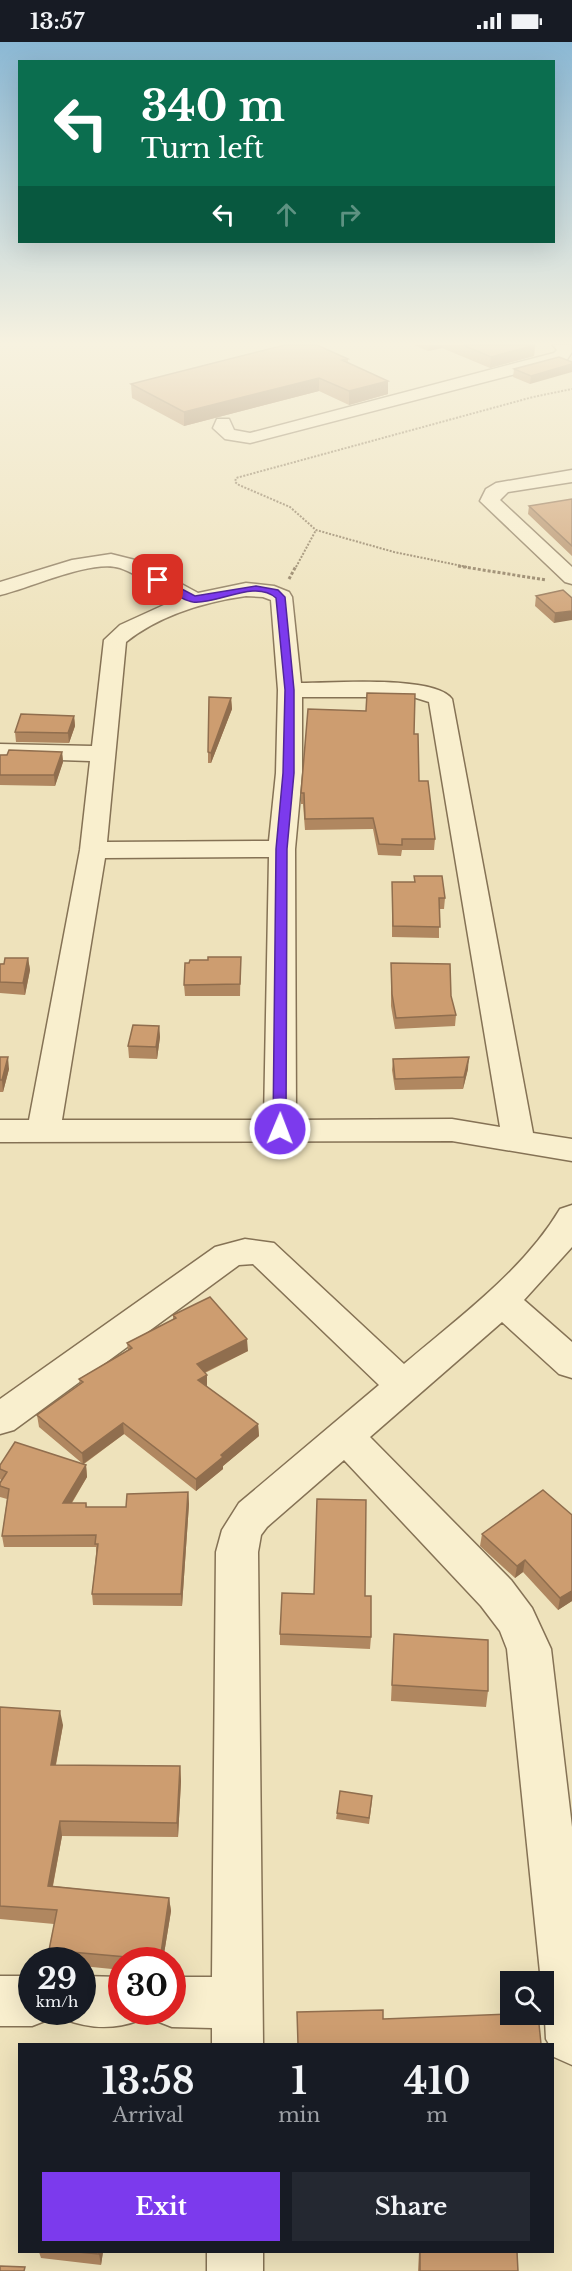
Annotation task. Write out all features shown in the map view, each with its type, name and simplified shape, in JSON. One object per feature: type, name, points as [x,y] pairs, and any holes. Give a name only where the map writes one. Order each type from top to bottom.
[{"type":"street","points":[[572,476],[503,487],[493,493],[490,501],[572,578]]},
{"type":"street","points":[[0,589],[83,564],[105,560],[122,562],[193,599]]},
{"type":"street","points":[[44,1129],[93,850],[115,640],[136,624],[193,599],[256,589],[275,592],[281,597],[290,690],[288,773],[282,849],[280,1129]]},
{"type":"street","points":[[290,690],[413,690],[430,693],[440,699],[518,1140]]},
{"type":"street","points":[[0,751],[103,754]]},
{"type":"street","points":[[93,850],[282,849]]},
{"type":"street","points":[[0,1131],[44,1129],[452,1130],[572,1150]]},
{"type":"street","points":[[186,2007],[238,2024],[237,1552],[242,1530],[253,1515],[402,1384],[502,1301],[561,1237],[572,1217]]},
{"type":"street","points":[[0,1419],[227,1256],[245,1251],[262,1252],[402,1384]]},
{"type":"street","points":[[502,1301],[572,1364]]},
{"type":"street","points":[[344,1435],[496,1593],[517,1621],[529,1649],[572,2039]]},
{"type":"street","points":[[0,2001],[18,2001]]},
{"type":"street","points":[[235,2253],[235,2271]]},
{"type":"path","points":[[342,449],[236,478],[235,482],[290,507],[316,530],[394,552],[460,566],[547,580]]},
{"type":"path","points":[[275,592],[292,575],[316,530]]},
{"type":"building","points":[[572,499],[572,546],[529,506]]},
{"type":"building","points":[[563,590],[572,598],[572,611],[555,613],[536,596]]},
{"type":"building","points":[[367,693],[415,694],[414,734],[418,734],[419,781],[428,781],[435,839],[402,839],[402,845],[379,844],[373,818],[305,819],[304,793],[301,793],[308,709],[366,711]]},
{"type":"building","points":[[209,697],[231,698],[211,753],[208,752]]},
{"type":"building","points":[[21,714],[74,716],[68,733],[15,732]]},
{"type":"building","points":[[9,750],[62,752],[54,775],[0,775],[0,755],[7,755]]},
{"type":"building","points":[[414,876],[442,876],[445,898],[439,898],[440,927],[393,926],[392,882],[415,882]]},
{"type":"building","points":[[208,957],[241,957],[240,984],[184,985],[185,963],[189,963],[190,960],[208,960]]},
{"type":"building","points":[[5,958],[28,958],[23,983],[0,982],[0,964],[4,964]]},
{"type":"building","points":[[391,963],[450,964],[451,996],[456,1015],[396,1018],[392,994]]},
{"type":"building","points":[[133,1025],[159,1026],[156,1047],[128,1046]]},
{"type":"building","points":[[0,1057],[8,1057],[2,1080],[0,1080]]},
{"type":"building","points":[[469,1057],[464,1077],[395,1079],[393,1059]]},
{"type":"building","points":[[210,1297],[247,1339],[197,1364],[207,1375],[198,1380],[258,1424],[196,1479],[123,1423],[82,1453],[37,1415],[83,1382],[79,1379],[132,1348],[127,1343],[176,1318],[173,1315]]},
{"type":"building","points":[[15,1442],[86,1465],[63,1503],[86,1503],[86,1507],[126,1507],[127,1494],[188,1492],[181,1594],[92,1594],[98,1544],[95,1544],[96,1535],[2,1536],[9,1489],[0,1486],[7,1472],[0,1469],[0,1465]]},
{"type":"building","points":[[543,1490],[572,1515],[572,1591],[560,1598],[525,1560],[517,1566],[482,1534]]},
{"type":"building","points":[[317,1499],[366,1500],[365,1596],[371,1596],[371,1637],[280,1634],[282,1593],[314,1594]]},
{"type":"building","points":[[394,1634],[488,1640],[488,1691],[392,1685]]},
{"type":"building","points":[[0,1707],[60,1711],[51,1765],[180,1766],[177,1823],[60,1821],[48,1886],[169,1898],[162,1947],[108,1947],[108,1955],[96,1954],[96,1947],[50,1947],[57,1910],[0,1906]]},
{"type":"building","points":[[340,1791],[372,1796],[369,1818],[337,1813]]},
{"type":"building","points":[[383,2010],[383,2019],[500,2014],[500,2025],[539,2025],[541,2043],[298,2043],[297,2012]]},
{"type":"building","points":[[420,2253],[517,2253],[518,2271],[420,2271]]},
{"type":"building","points":[[0,2266],[25,2267],[24,2271],[0,2271]]},
{"type":"route","points":[[158,580],[193,599],[256,589],[275,592],[281,597],[290,690],[288,773],[282,849],[280,1129]]}]
